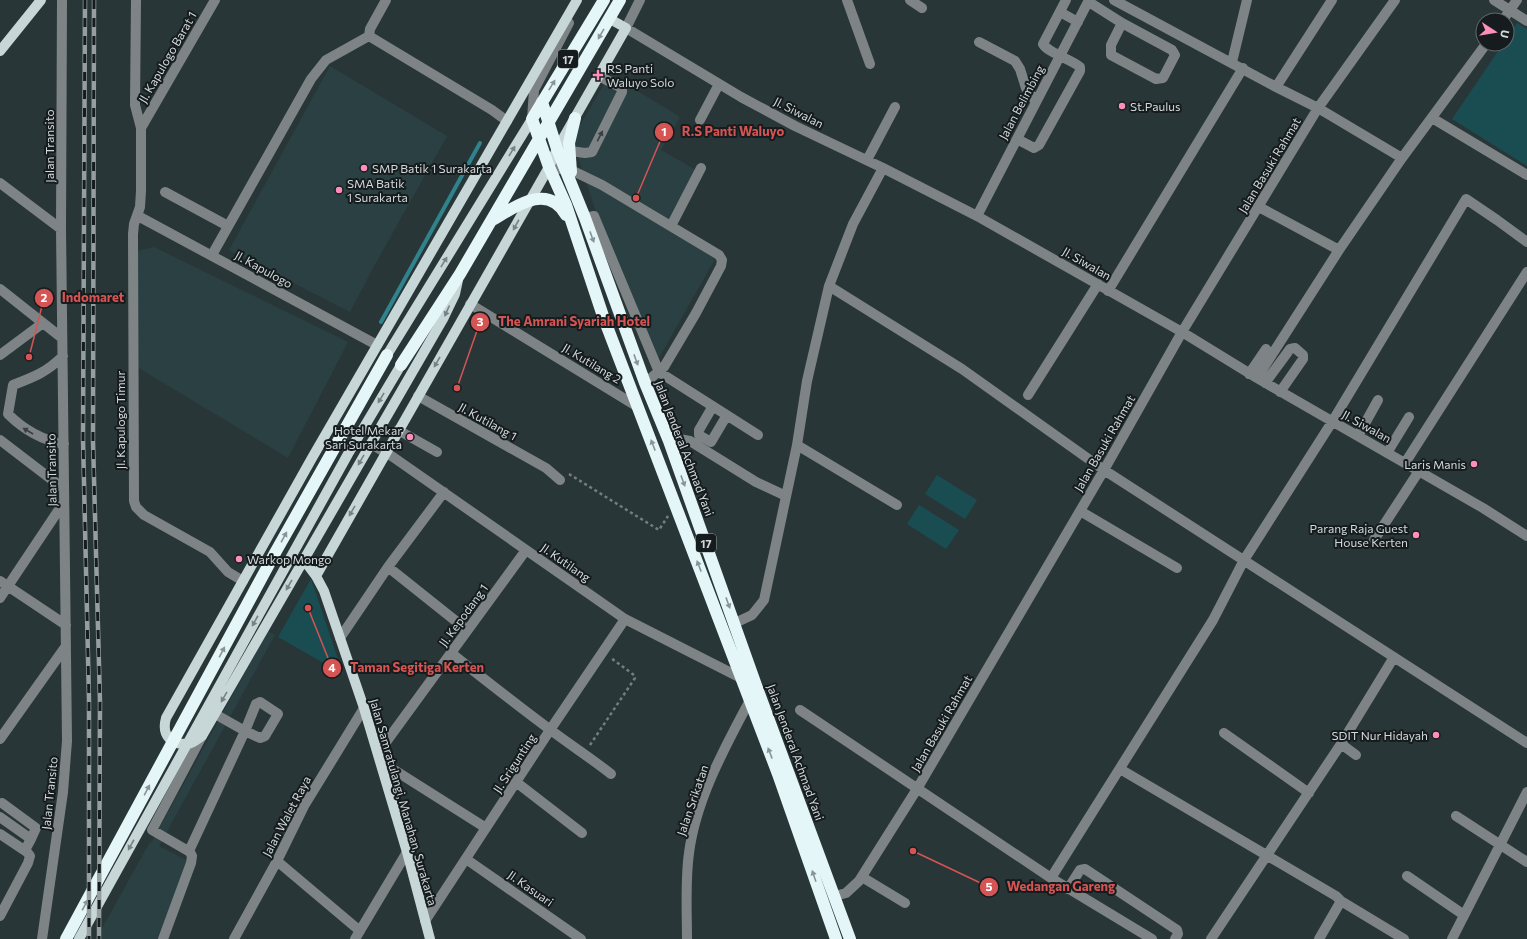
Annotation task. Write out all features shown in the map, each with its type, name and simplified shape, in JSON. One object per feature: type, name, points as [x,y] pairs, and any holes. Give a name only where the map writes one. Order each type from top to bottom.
[{"type":"highway","name":"17","points":[[549,166],[532,119],[604,0]]},
{"type":"highway","name":"17","points":[[550,122],[620,0]]},
{"type":"highway","name":"Jalan Jenderal Achmad Yani","points":[[542,102],[563,150],[572,185],[585,218],[609,267],[612,294],[645,384],[744,619],[760,694],[850,939]]},
{"type":"highway","points":[[563,150],[570,135],[575,118]]},
{"type":"highway","points":[[401,365],[460,274],[550,122]]},
{"type":"highway","name":"Jalan Jenderal Achmad Yani","points":[[549,166],[566,205],[603,316],[778,774],[836,939]]},
{"type":"highway","points":[[491,221],[516,206],[536,198],[550,200],[558,205],[565,212],[574,230]]},
{"type":"highway","points":[[603,316],[618,311]]},
{"type":"highway","points":[[66,939],[275,553],[388,355]]},
{"type":"highway","points":[[822,901],[834,896]]},
{"type":"main road","points":[[0,51],[41,0]]},
{"type":"main road","points":[[460,274],[455,294],[443,319],[202,736],[192,743],[177,743],[167,736],[164,726],[166,718],[312,458],[577,0]]},
{"type":"main road","points":[[575,118],[626,28],[610,19]]},
{"type":"main road","points":[[388,355],[532,119]]},
{"type":"main road","points":[[318,579],[398,430],[549,166],[563,150]]},
{"type":"main road","points":[[79,939],[348,454],[401,365]]},
{"type":"main road","name":"Jalan Samratulangi, Manahan, Surakarta","points":[[304,560],[318,579],[364,708],[407,852],[425,921],[427,937]]},
{"type":"street","name":"Jalan Transito","points":[[42,939],[63,792],[67,741],[61,229],[62,0]]},
{"type":"street","name":"Jl. Kapulogo Timur","points":[[136,0],[135,104],[141,128],[141,196],[138,216],[134,227],[133,240],[134,501],[136,507],[144,514],[210,552],[232,575],[243,581]]},
{"type":"street","name":"Jl. Kapulogo Barat 1","points":[[141,128],[215,0]]},
{"type":"street","points":[[369,36],[370,29],[386,0]]},
{"type":"street","points":[[532,119],[534,90],[582,0]]},
{"type":"street","points":[[626,28],[640,0]]},
{"type":"street","points":[[847,0],[870,64]]},
{"type":"street","points":[[910,0],[922,8]]},
{"type":"street","points":[[1017,139],[1034,148],[1039,145],[1080,71],[1080,67],[1075,63],[1047,48],[1044,44],[1066,0]]},
{"type":"street","points":[[1114,0],[1318,108],[1402,158]]},
{"type":"street","points":[[1232,62],[1247,0]]},
{"type":"street","points":[[1276,87],[1332,0]]},
{"type":"street","name":"Jalan Basuki Rahmat","points":[[858,882],[917,789],[1104,470],[1182,332],[1318,108],[1396,0]]},
{"type":"street","points":[[1494,0],[1527,21]]},
{"type":"street","points":[[1510,11],[1517,0]]},
{"type":"street","points":[[1089,1],[1122,23],[1174,53],[1175,55],[1163,78],[1156,79],[1111,55],[1111,46],[1122,23]]},
{"type":"street","name":"Jalan Belimbing","points":[[977,216],[1089,1]]},
{"type":"street","points":[[1060,12],[1078,22]]},
{"type":"street","name":"Jl. Siwalan","points":[[626,28],[719,84],[795,126],[867,160],[977,216],[1098,284],[1182,332],[1280,392],[1419,471],[1527,536]]},
{"type":"street","points":[[369,36],[492,110],[507,121]]},
{"type":"street","points":[[212,255],[311,79],[326,60],[369,36]]},
{"type":"street","points":[[979,42],[1015,61],[1020,69],[1026,88],[1036,102]]},
{"type":"street","points":[[1257,378],[1339,250],[1402,158],[1480,52]]},
{"type":"street","points":[[1108,291],[1243,68]]},
{"type":"street","points":[[563,150],[592,152],[622,92],[620,87],[599,76]]},
{"type":"street","points":[[700,120],[719,84]]},
{"type":"street","points":[[867,160],[895,107]]},
{"type":"street","points":[[1432,118],[1527,175]]},
{"type":"street","points":[[549,166],[568,170],[602,185],[719,255],[722,260],[721,266],[696,313],[668,361],[659,372],[645,384]]},
{"type":"street","points":[[671,226],[701,168]]},
{"type":"street","points":[[744,619],[764,600],[797,446],[807,381],[829,286],[853,224],[883,168]]},
{"type":"street","points":[[0,184],[61,229]]},
{"type":"street","points":[[165,192],[228,226]]},
{"type":"street","points":[[1051,878],[1213,620],[1244,560],[1332,422],[1466,199],[1527,242]]},
{"type":"street","points":[[1259,207],[1339,250]]},
{"type":"street","name":"Jl. Kapulogo","points":[[138,216],[377,346]]},
{"type":"street","points":[[609,267],[624,288],[659,372],[758,434]]},
{"type":"street","points":[[1405,463],[1527,272]]},
{"type":"street","points":[[1028,395],[1098,284]]},
{"type":"street","points":[[829,286],[962,369],[1104,470],[1527,743]]},
{"type":"street","points":[[612,294],[624,288]]},
{"type":"street","points":[[0,289],[62,338]]},
{"type":"street","name":"Jl. Kutilang 2","points":[[470,304],[638,407]]},
{"type":"street","points":[[625,328],[638,321]]},
{"type":"street","points":[[0,355],[42,323]]},
{"type":"street","points":[[1257,378],[1266,348]]},
{"type":"street","points":[[1257,378],[1290,349],[1295,348],[1304,355],[1303,359],[1280,392]]},
{"type":"street","points":[[63,356],[52,367],[39,375],[13,385],[8,414],[20,426],[36,435],[51,442],[64,444]]},
{"type":"street","name":"Jl. Kutilang 1","points":[[418,396],[546,468],[564,476]]},
{"type":"street","points":[[1358,436],[1378,400]]},
{"type":"street","points":[[713,406],[698,430],[699,435],[711,442],[727,415]]},
{"type":"street","points":[[1387,453],[1409,417]]},
{"type":"street","points":[[398,430],[437,452]]},
{"type":"street","points":[[669,442],[679,439],[690,441],[756,482],[786,496]]},
{"type":"street","points":[[0,440],[64,489]]},
{"type":"street","name":"Jl. Kutilang","points":[[371,444],[386,452],[625,619],[741,678]]},
{"type":"street","points":[[797,446],[897,505]]},
{"type":"street","points":[[1374,540],[1419,471]]},
{"type":"street","points":[[340,638],[388,567],[444,492]]},
{"type":"street","points":[[0,598],[4,584],[64,502]]},
{"type":"street","points":[[1080,510],[1177,568]]},
{"type":"street","name":"Jl. Kepodang 1","points":[[379,757],[467,630],[526,550]]},
{"type":"street","points":[[388,567],[467,630]]},
{"type":"street","points":[[4,584],[66,625]]},
{"type":"street","name":"Jl. Srigunting","points":[[425,921],[550,730],[625,619]]},
{"type":"street","points":[[0,739],[66,646]]},
{"type":"street","points":[[451,653],[550,730],[611,774]]},
{"type":"street","points":[[1211,939],[1341,744],[1394,657]]},
{"type":"street","name":"Jalan Srikatan","points":[[687,939],[689,854],[692,834],[712,777],[750,700]]},
{"type":"street","name":"Jalan Walet Raya","points":[[234,939],[277,861],[304,806],[364,708]]},
{"type":"street","points":[[800,710],[1051,878],[1152,939]]},
{"type":"street","points":[[189,851],[245,731],[215,714]]},
{"type":"street","points":[[1224,733],[1309,792]]},
{"type":"street","points":[[163,939],[191,863],[192,856],[189,851],[152,830],[202,736]]},
{"type":"street","points":[[1341,744],[1356,755]]},
{"type":"street","points":[[379,757],[486,828]]},
{"type":"street","points":[[1120,769],[1336,896],[1341,901],[1404,939]]},
{"type":"street","points":[[516,782],[582,833]]},
{"type":"street","points":[[1452,939],[1527,792]]},
{"type":"street","points":[[2,803],[34,826],[35,830],[25,850]]},
{"type":"street","points":[[1456,816],[1527,862]]},
{"type":"street","points":[[0,817],[31,839]]},
{"type":"street","points":[[0,834],[25,850],[30,856],[28,863],[0,916]]},
{"type":"street","points":[[277,861],[358,935],[407,852]]},
{"type":"street","name":"Jl. Kasuari","points":[[466,859],[581,939]]},
{"type":"street","points":[[1068,889],[1076,874],[1080,870],[1085,870],[1177,930],[1178,934],[1175,939]]},
{"type":"street","points":[[1407,876],[1464,915]]},
{"type":"street","points":[[834,896],[846,892],[858,882],[905,903]]},
{"type":"street","points":[[1319,939],[1341,901]]},
{"type":"path","points":[[564,476],[659,530],[675,503]]},
{"type":"path","points":[[584,754],[635,678],[634,675],[603,652]]},
{"type":"shaded area","points":[[1517,23],[1527,29],[1527,166],[1452,119],[1498,52],[1515,52],[1515,26]]},
{"type":"shaded area","name":"SMA Batik 1 Surakarta","points":[[330,66],[447,136],[350,312],[229,250]]},
{"type":"shaded area","points":[[610,74],[680,117],[661,150],[696,170],[665,226],[715,259],[656,363],[601,227],[572,139]]},
{"type":"shaded area","points":[[154,247],[348,342],[288,458],[137,367],[138,251]]},
{"type":"shaded area","points":[[937,475],[977,500],[965,519],[925,494]]},
{"type":"shaded area","points":[[919,505],[959,530],[946,549],[907,524]]},
{"type":"shaded area","points":[[311,579],[343,674],[278,637]]},
{"type":"shaded area","points":[[268,631],[275,635],[159,846],[188,861],[157,939],[96,939],[150,842],[151,843]]},
{"type":"waterway","points":[[381,322],[480,143]]},
{"type":"railway","points":[[85,0],[83,439],[89,700],[89,939]]},
{"type":"railway","points":[[94,0],[93,441],[100,702],[99,939]]},
{"type":"place","name":"RS Panti Waluyo Solo","points":[[598,75]]},
{"type":"place","name":"St.Paulus","points":[[1122,106]]},
{"type":"place","name":"SMP Batik 1 Surakarta","points":[[364,168]]},
{"type":"place","name":"SMA Batik 1 Surakarta","points":[[339,190]]},
{"type":"place","name":"R.S Panti Waluyo","points":[[636,198]]},
{"type":"place","name":"Indomaret","points":[[29,357]]},
{"type":"place","name":"The Amrani Syariah Hotel","points":[[457,388]]},
{"type":"place","name":"Hotel Mekar Sari Surakarta","points":[[410,437]]},
{"type":"place","name":"Laris Manis","points":[[1474,464]]},
{"type":"place","name":"Parang Raja Guest House Kerten","points":[[1416,535]]},
{"type":"place","name":"Warkop Mongo","points":[[239,559]]},
{"type":"place","name":"Taman Segitiga Kerten","points":[[308,608]]},
{"type":"place","name":"SDIT Nur Hidayah","points":[[1436,735]]},
{"type":"place","name":"Wedangan Gareng","points":[[913,851]]}]
